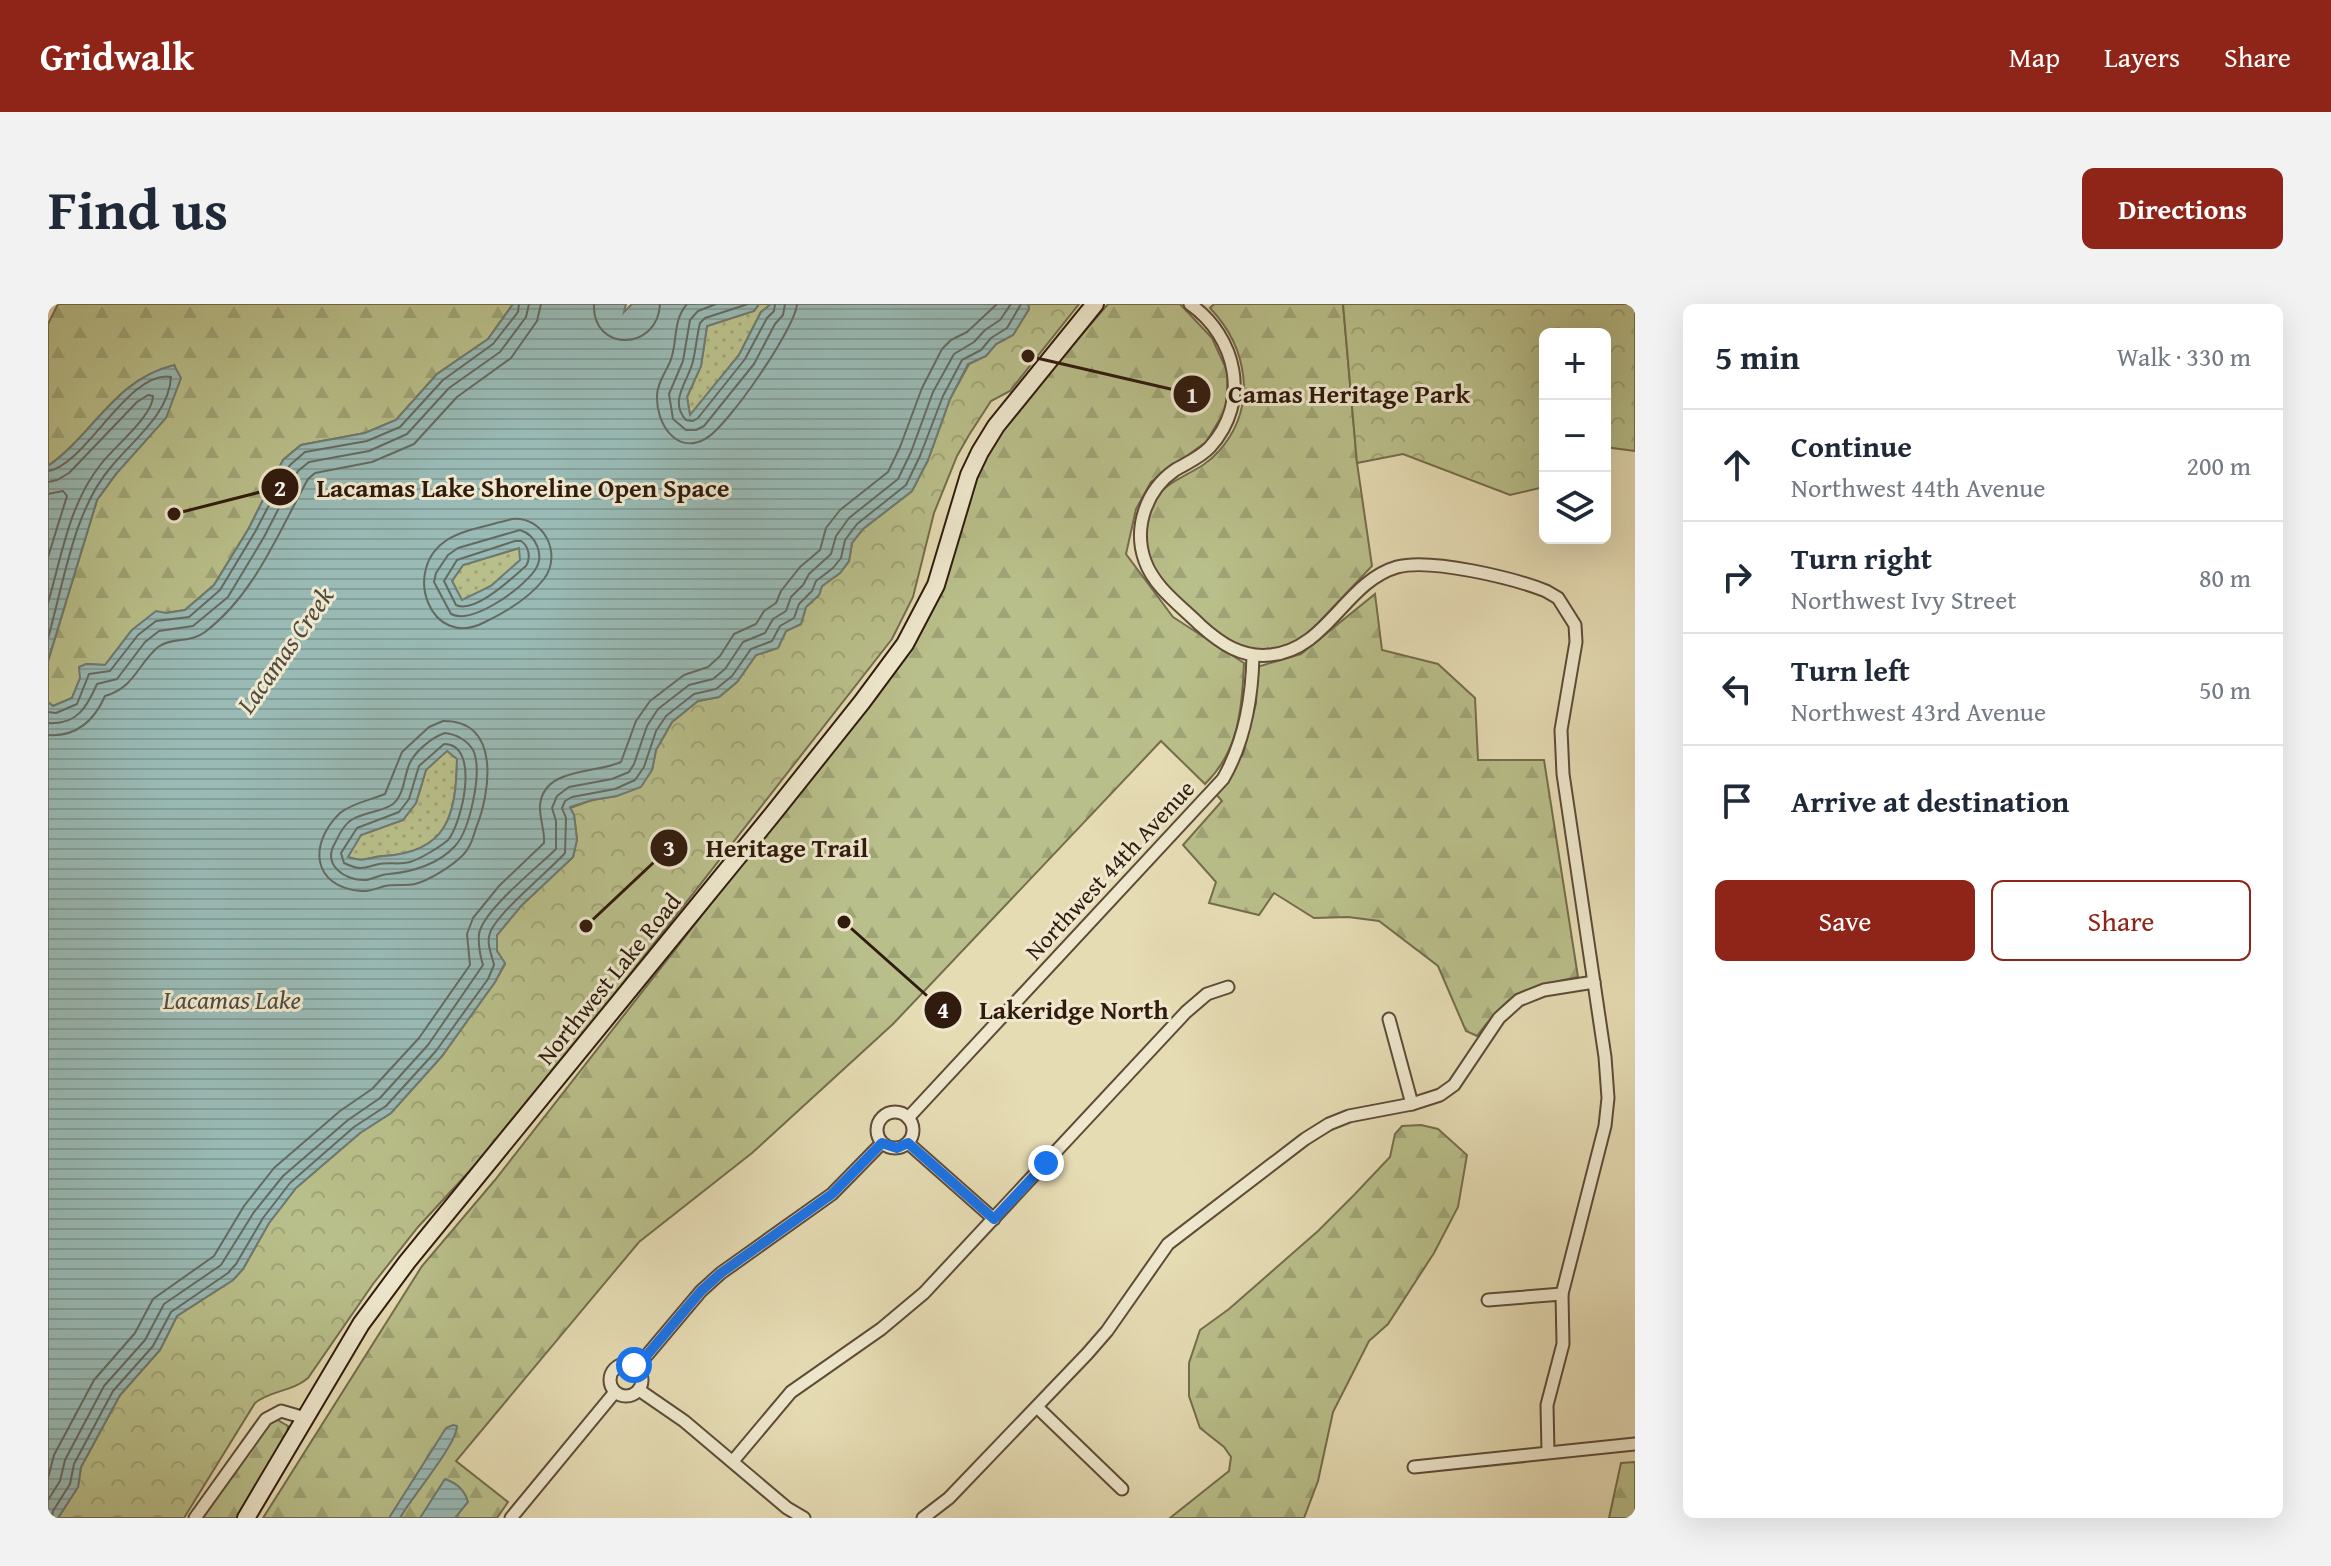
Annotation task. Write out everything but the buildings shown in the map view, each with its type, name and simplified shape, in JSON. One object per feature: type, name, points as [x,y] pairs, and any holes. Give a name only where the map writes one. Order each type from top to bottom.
[{"type":"main road","name":"Northwest Lake Road","points":[[246,1518],[361,1324],[407,1262],[772,815],[905,644],[936,585],[969,475],[980,452],[996,426],[1095,304]]},
{"type":"street","points":[[1190,304],[1210,319],[1226,343],[1235,376],[1233,401],[1213,445],[1167,477],[1153,493],[1146,505],[1140,531],[1141,548],[1152,576],[1225,644],[1253,656],[1295,649],[1315,636],[1368,582],[1407,565],[1439,566],[1535,586],[1558,598],[1575,625],[1576,642],[1561,730],[1563,774],[1608,1098],[1605,1126],[1562,1294],[1563,1344],[1547,1405],[1548,1452]]},
{"type":"street","name":"Northwest 44th Avenue","points":[[511,1518],[615,1392],[610,1381],[614,1369],[625,1363],[637,1367],[701,1291],[721,1273],[832,1194],[882,1143],[877,1129],[883,1117],[896,1112],[908,1118],[1223,779],[1240,747],[1253,656]]},
{"type":"street","points":[[923,1518],[949,1498],[1038,1408],[1107,1331],[1162,1251],[1183,1231],[1320,1129],[1349,1116],[1412,1104],[1440,1095],[1454,1085],[1499,1018],[1519,1000],[1544,990],[1594,982]]},
{"type":"street","points":[[733,1461],[791,1392],[910,1306],[1186,1012],[1207,994],[1228,987]]},
{"type":"street","points":[[1389,1019],[1412,1104]]},
{"type":"street","points":[[882,1143],[897,1148],[908,1143],[913,1132],[908,1118]]},
{"type":"street","points":[[908,1143],[994,1219]]},
{"type":"street","points":[[1488,1300],[1562,1294]]},
{"type":"street","points":[[637,1367],[642,1378],[639,1390]]},
{"type":"street","points":[[639,1390],[684,1421],[787,1508],[804,1518]]},
{"type":"street","points":[[615,1392],[626,1396],[639,1390]]},
{"type":"street","points":[[1038,1408],[1122,1489]]},
{"type":"street","points":[[195,1518],[266,1419],[281,1411],[305,1418]]},
{"type":"street","points":[[1414,1467],[1635,1444]]},
{"type":"green space","points":[[58,304],[513,304],[488,339],[437,374],[396,420],[365,433],[301,445],[283,460],[249,528],[214,585],[185,610],[166,613],[132,630],[105,665],[86,664],[72,698],[53,706],[48,702],[48,661],[97,500],[116,474],[174,366],[136,382],[48,466],[48,324]]},
{"type":"green space","points":[[759,304],[771,304],[761,312],[739,355],[690,416],[687,397],[701,366],[707,326],[754,311]]},
{"type":"green space","points":[[1028,304],[1079,304],[1010,391],[991,401],[957,456],[934,513],[913,597],[892,639],[545,1083],[418,1227],[373,1284],[308,1378],[255,1403],[184,1518],[58,1518],[78,1487],[81,1467],[120,1395],[160,1350],[177,1316],[233,1280],[243,1269],[269,1223],[296,1188],[360,1133],[391,1113],[442,1056],[505,964],[497,951],[497,935],[521,906],[573,857],[577,839],[570,808],[617,796],[652,770],[656,750],[672,722],[698,701],[719,697],[737,682],[756,655],[778,648],[786,631],[801,624],[806,607],[819,595],[822,586],[840,573],[849,561],[852,543],[863,529],[912,491],[928,460],[950,399],[969,364],[986,356],[996,344],[1013,335],[1029,309]]},
{"type":"green space","points":[[1108,304],[1180,304],[1212,338],[1228,373],[1226,409],[1206,442],[1151,482],[1136,509],[1126,554],[1173,617],[1244,663],[1240,713],[1232,743],[1216,771],[1205,784],[1161,741],[893,1024],[752,1153],[639,1242],[456,1461],[508,1502],[497,1518],[263,1518],[422,1266],[495,1180],[832,749],[872,703],[933,605],[983,457],[1023,403]]},
{"type":"green space","points":[[1214,304],[1343,304],[1357,463],[1372,566],[1303,639],[1277,648],[1250,648],[1212,630],[1158,578],[1146,550],[1146,520],[1159,494],[1209,461],[1231,434],[1239,416],[1243,397],[1240,359],[1223,324],[1210,308]]},
{"type":"green space","points":[[1343,304],[1635,304],[1635,451],[1611,448],[1611,328],[1539,328],[1539,488],[1510,495],[1403,454],[1357,463]]},
{"type":"green space","points":[[520,548],[521,560],[491,586],[462,601],[452,581],[463,565]]},
{"type":"green space","points":[[1375,594],[1382,650],[1438,664],[1475,698],[1478,760],[1544,760],[1578,977],[1520,993],[1500,1008],[1477,1036],[1466,1031],[1438,966],[1379,921],[1348,917],[1314,918],[1274,893],[1259,915],[1209,903],[1216,882],[1183,845],[1222,801],[1215,793],[1243,754],[1256,703],[1257,667],[1301,654]]},
{"type":"green space","points":[[447,750],[457,759],[454,797],[444,827],[435,838],[405,853],[363,860],[347,857],[361,835],[403,820],[416,803],[426,770]]},
{"type":"green space","points":[[1421,1125],[1438,1129],[1467,1155],[1458,1207],[1434,1253],[1388,1324],[1369,1341],[1333,1412],[1318,1481],[1304,1518],[1170,1518],[1229,1471],[1231,1457],[1224,1447],[1200,1428],[1189,1396],[1189,1363],[1200,1330],[1229,1309],[1318,1231],[1354,1195],[1390,1157],[1395,1134],[1402,1126]]},
{"type":"green space","points":[[274,1418],[288,1426],[287,1436],[241,1518],[198,1518],[250,1445]]},
{"type":"green space","points":[[1635,1462],[1635,1518],[1609,1518],[1621,1463]]},
{"type":"water","name":"Lacamas Lake","points":[[513,304],[626,304],[624,312],[632,304],[759,304],[754,311],[707,326],[701,366],[687,397],[690,415],[739,355],[761,312],[771,304],[1028,304],[1029,309],[1013,335],[996,344],[986,356],[968,364],[912,491],[863,529],[852,543],[849,561],[840,573],[822,586],[819,595],[806,607],[801,624],[786,631],[778,648],[756,655],[737,682],[719,697],[698,701],[672,722],[656,750],[652,770],[641,787],[570,807],[577,840],[573,857],[521,906],[497,935],[497,951],[505,963],[442,1056],[391,1113],[360,1133],[296,1188],[269,1223],[243,1269],[233,1280],[177,1316],[160,1350],[120,1395],[81,1467],[78,1487],[58,1518],[48,1518],[48,702],[53,706],[72,698],[80,678],[79,667],[86,664],[105,665],[132,630],[156,611],[185,610],[214,585],[249,528],[283,460],[301,445],[365,433],[396,420],[437,374],[488,339]],"holes":[[[519,548],[520,560],[491,586],[462,600],[452,581],[463,565]],[[447,751],[457,759],[454,797],[444,827],[435,838],[405,853],[363,860],[348,857],[361,835],[403,820],[416,803],[426,770]]]},
{"type":"water","points":[[174,365],[181,378],[166,418],[97,500],[48,661],[48,466],[136,382]]},
{"type":"water","points":[[457,1426],[455,1434],[433,1471],[400,1518],[389,1518],[446,1428]]},
{"type":"water","points":[[445,1479],[460,1488],[468,1502],[455,1518],[420,1518]]},
{"type":"place","name":"Camas Heritage Park","points":[[1028,356]]},
{"type":"place","name":"Lacamas Lake Shoreline Open Space","points":[[174,514]]},
{"type":"place","name":"Lakeridge North","points":[[844,922]]},
{"type":"place","name":"Heritage Trail","points":[[586,926]]},
{"type":"route","points":[[634,1365],[637,1367],[701,1291],[721,1273],[832,1194],[882,1143],[890,1148],[908,1143],[994,1219],[1046,1163]]},
{"type":"water label","name":"Lacamas Creek","points":[[285,650]]}]
